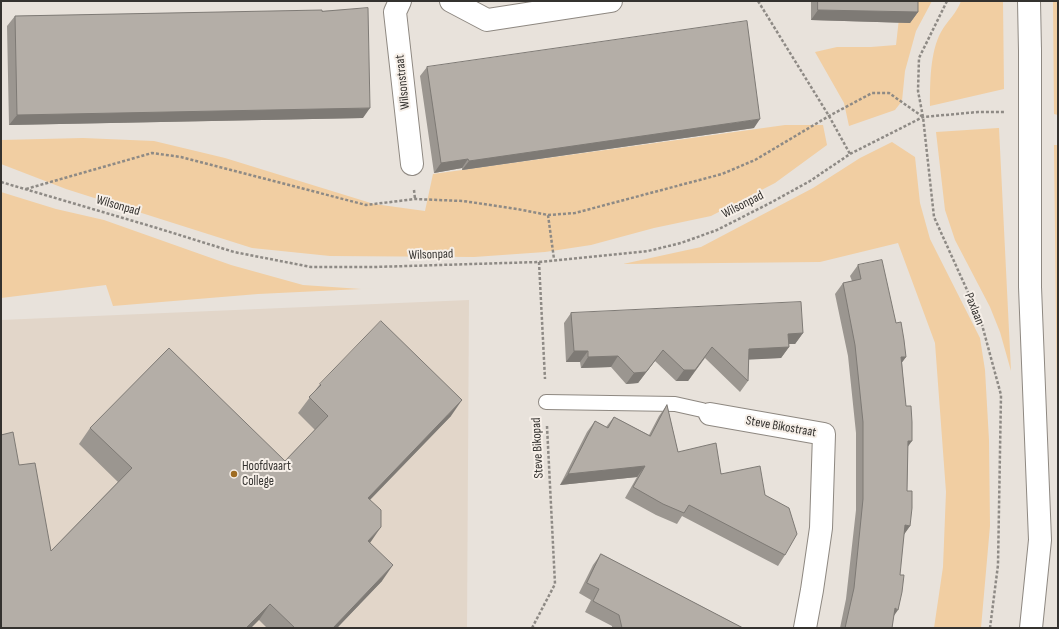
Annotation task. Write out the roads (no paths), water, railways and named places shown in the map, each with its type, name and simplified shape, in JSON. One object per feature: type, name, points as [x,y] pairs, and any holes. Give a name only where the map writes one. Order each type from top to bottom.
[{"type":"street","name":"Wilsonstraat","points":[[400,1],[395,12],[412,164]]},
{"type":"street","points":[[451,1],[487,20],[611,1]]},
{"type":"street","points":[[1029,1],[1030,287],[1040,540],[1031,628]]},
{"type":"street","name":"Steve Bikostraat","points":[[710,414],[824,434],[821,528],[805,628]]},
{"type":"lane","name":"Steve Bikostraat","points":[[546,402],[674,404],[702,410],[710,414]]},
{"type":"place","name":"Hoofdvaart College","points":[[234,474]]}]
